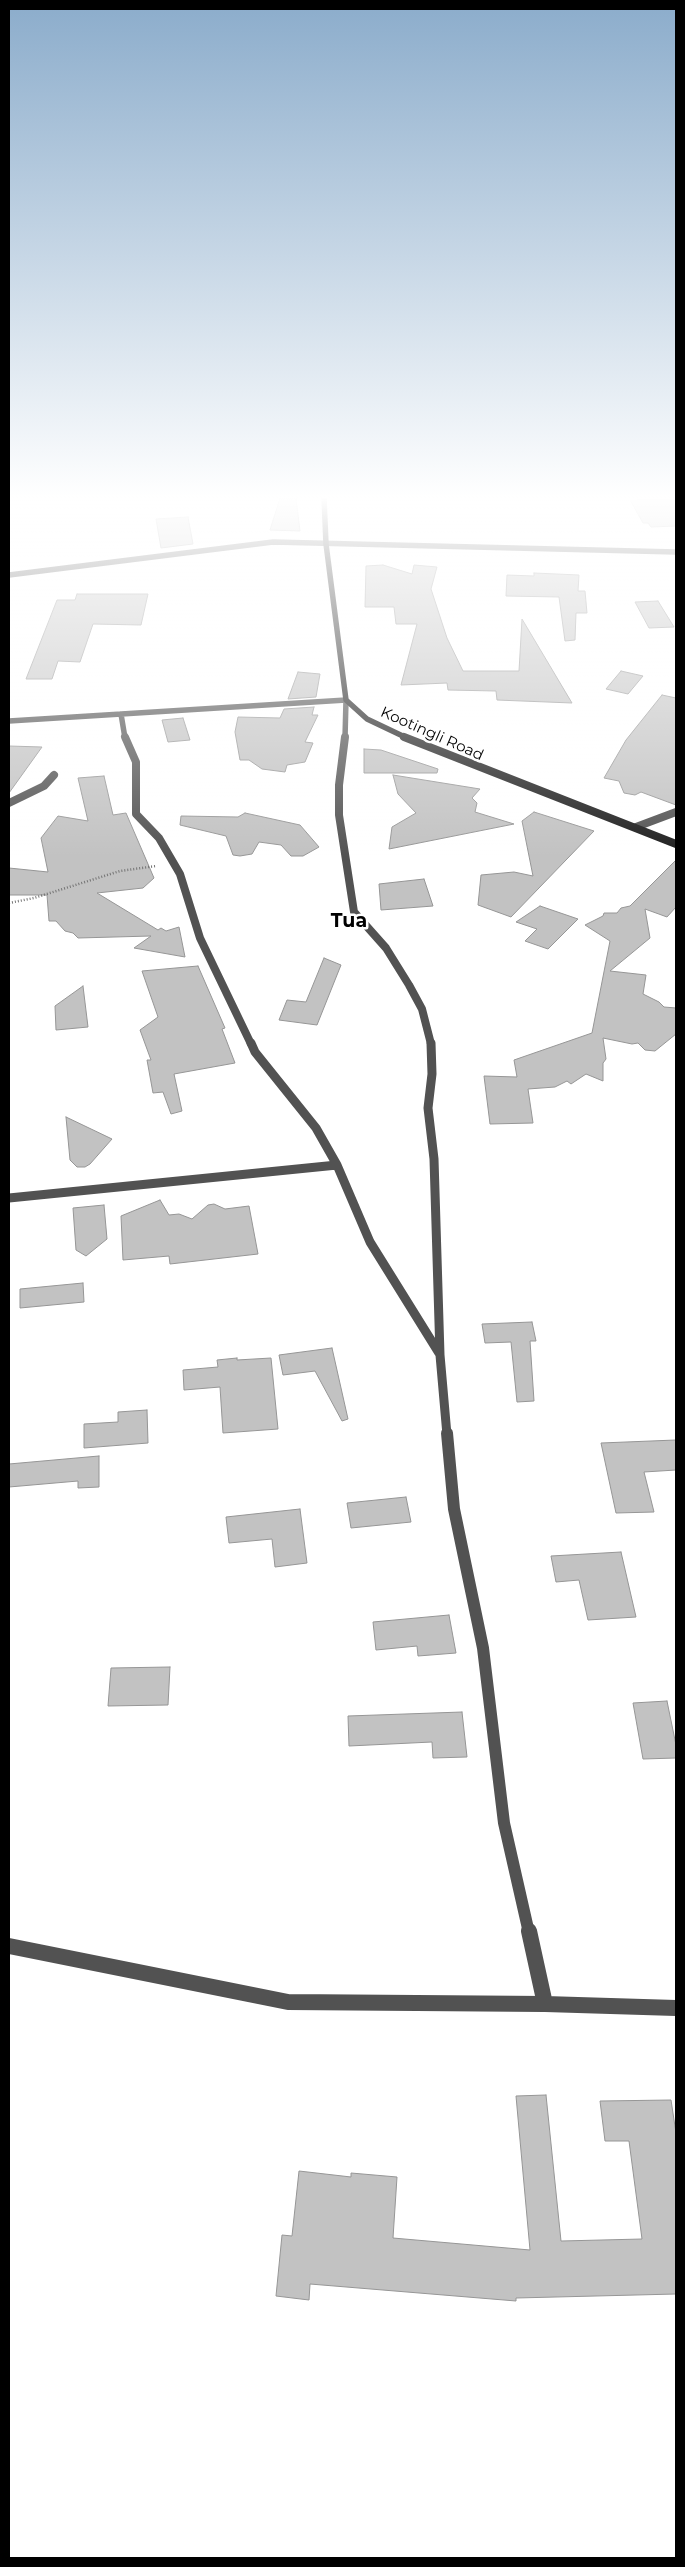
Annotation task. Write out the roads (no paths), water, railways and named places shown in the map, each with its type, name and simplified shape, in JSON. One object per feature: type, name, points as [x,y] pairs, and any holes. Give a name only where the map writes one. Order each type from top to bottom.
[{"type":"street","points":[[335,618],[346,700],[344,756],[339,785],[339,815],[350,897],[354,912],[386,948],[413,993],[422,1010],[431,1042],[432,1074],[428,1108],[434,1160],[440,1355],[454,1509],[483,1648],[504,1823],[545,2004]]},
{"type":"street","points":[[9,722],[346,700]]},
{"type":"street","name":"Kootingli Road","points":[[346,700],[367,718],[396,734],[676,844]]},
{"type":"street","points":[[121,714],[124,736],[136,762],[136,814],[159,838],[180,874],[200,938],[255,1052],[316,1128],[337,1165],[370,1242],[440,1355]]},
{"type":"street","points":[[9,803],[44,786],[54,775]]},
{"type":"street","points":[[636,827],[676,812]]},
{"type":"street","points":[[9,1198],[337,1165]]},
{"type":"street","points":[[9,1946],[288,2002],[545,2004],[676,2008]]},
{"type":"district","name":"Tua","points":[[349,921]]}]
